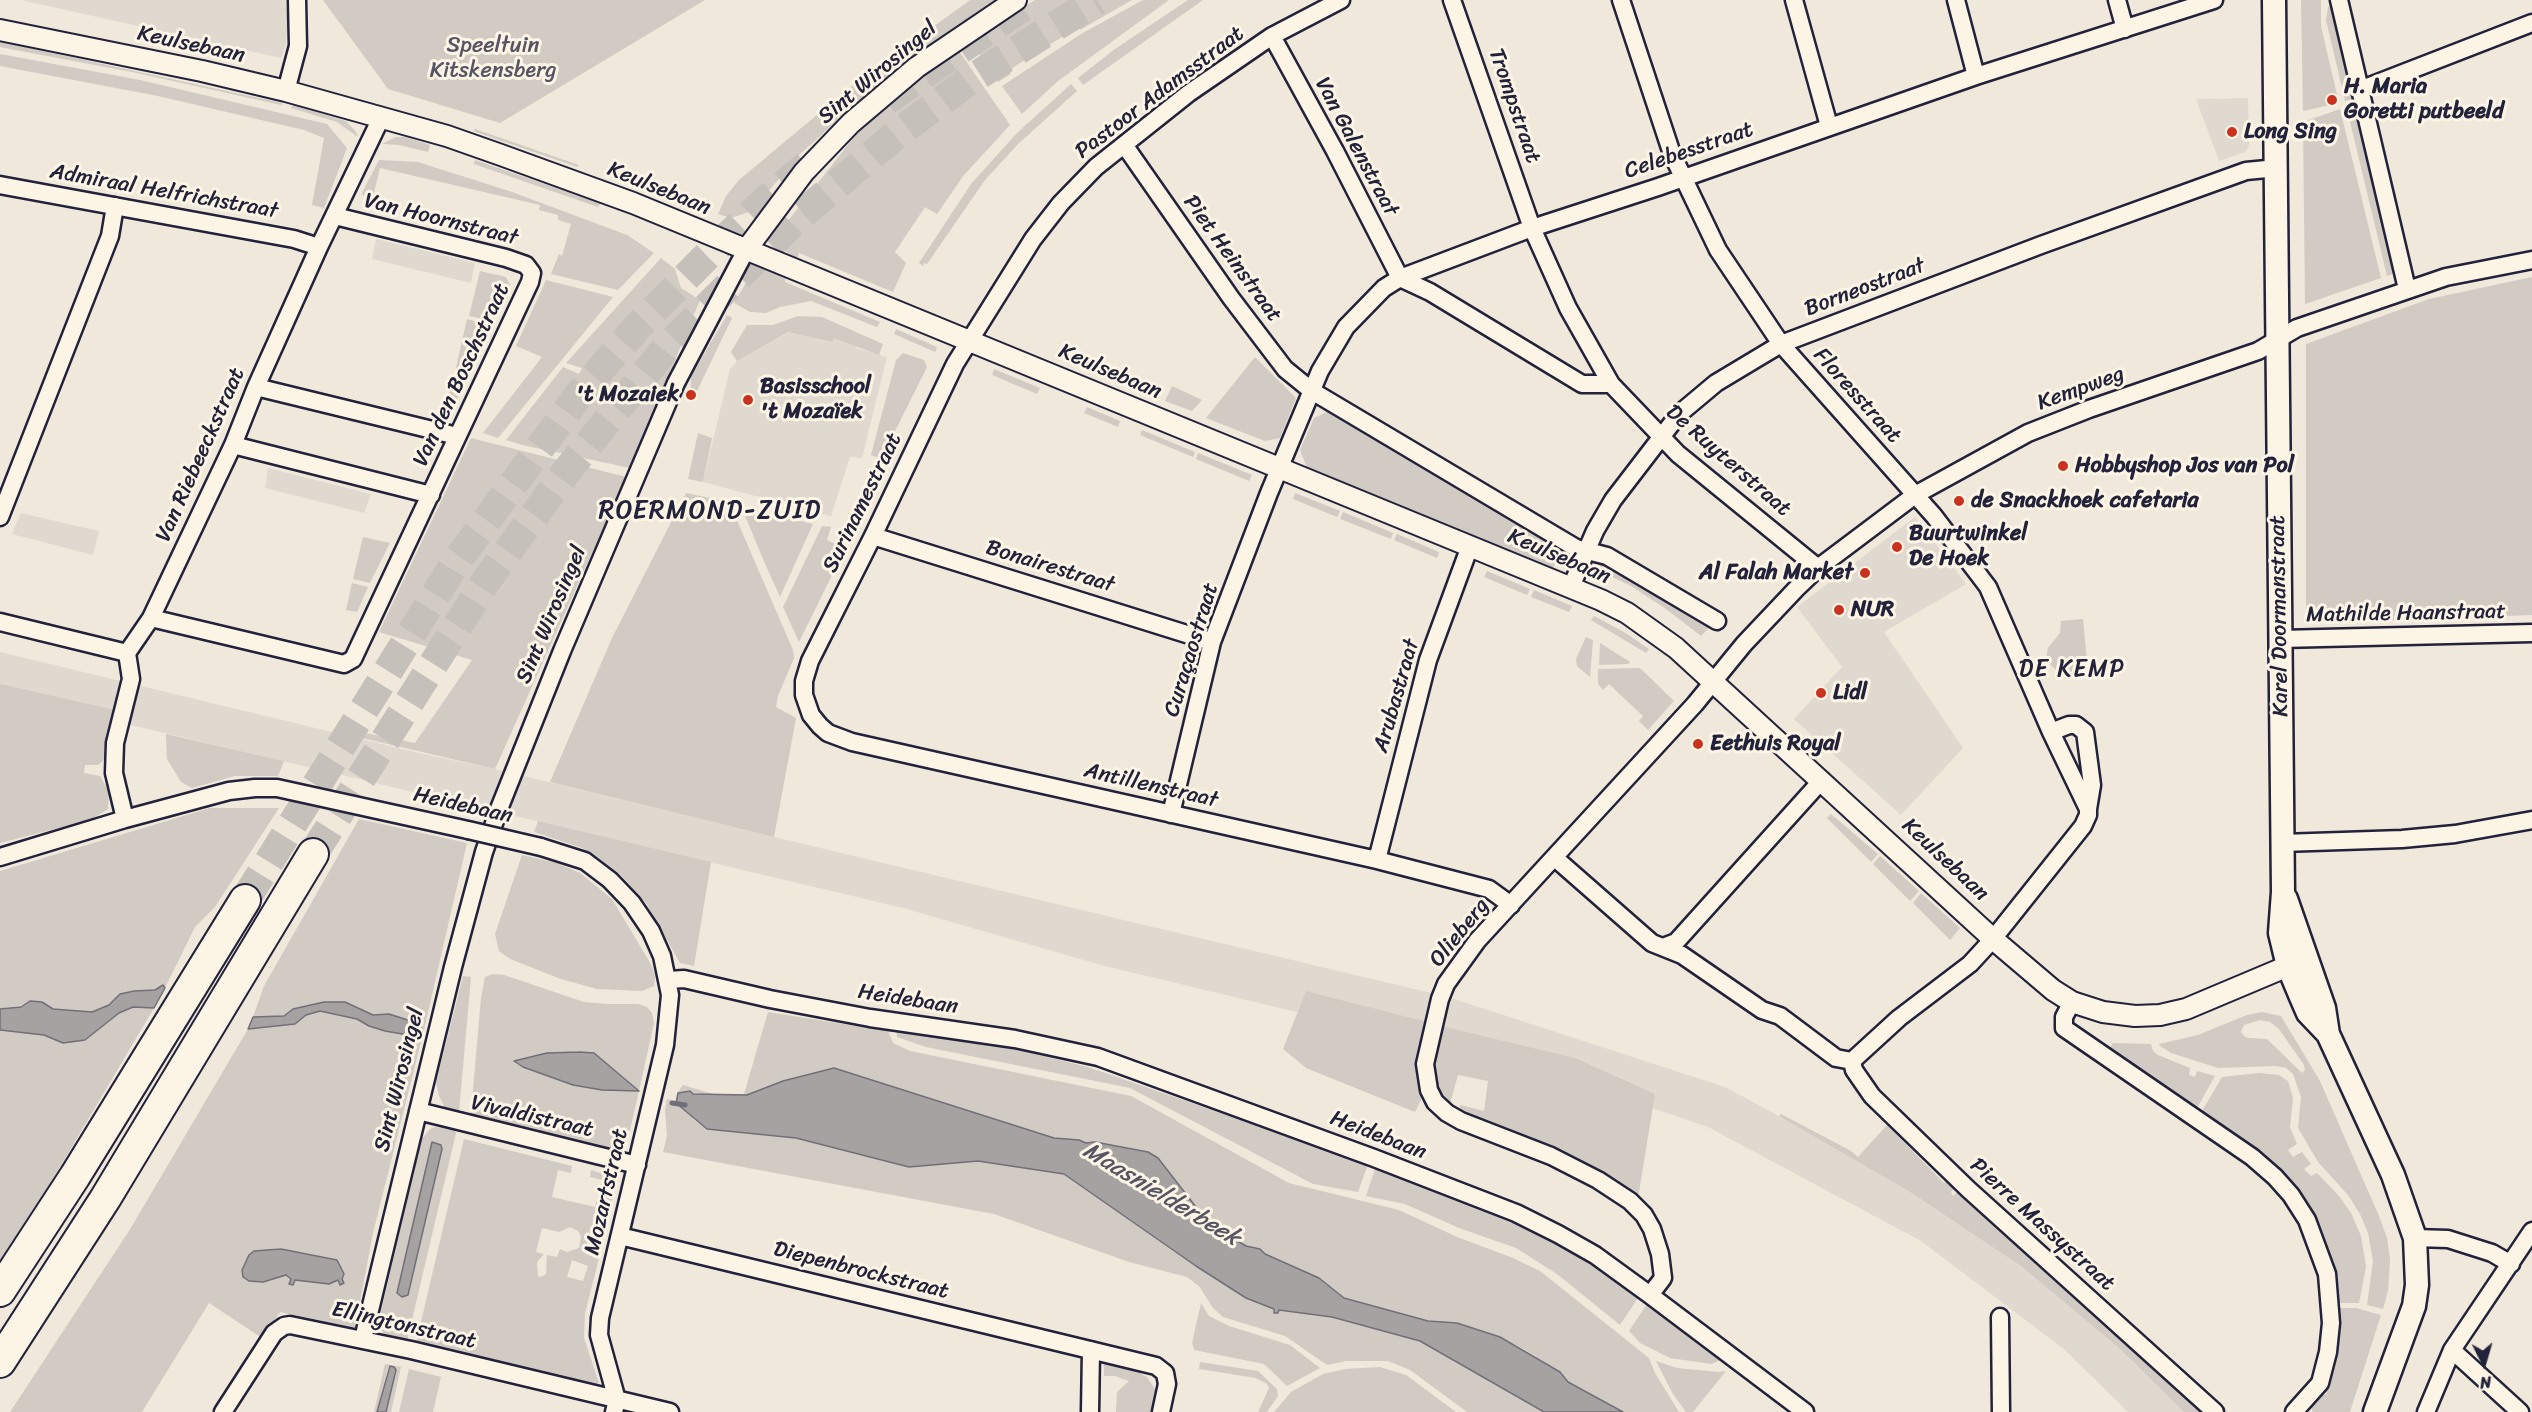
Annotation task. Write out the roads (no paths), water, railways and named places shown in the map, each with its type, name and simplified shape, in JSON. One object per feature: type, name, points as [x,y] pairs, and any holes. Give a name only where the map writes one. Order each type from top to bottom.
[{"type":"highway","points":[[0,1362],[105,1200],[313,854]]},
{"type":"highway","points":[[0,1291],[75,1176],[245,900]]},
{"type":"main road","name":"Karel Doormanstraat","points":[[2274,0],[2283,892],[2280,933],[2297,963],[2308,1013],[2328,1034],[2393,1175],[2415,1238],[2417,1285],[2414,1305],[2375,1412]]},
{"type":"street","points":[[286,91],[298,46],[297,0]]},
{"type":"street","name":"Sint Wirosingel","points":[[363,1339],[484,852],[562,651],[676,383],[746,250],[804,172],[851,123],[917,67],[1016,0]]},
{"type":"street","name":"Pastoor Adamsstraat","points":[[969,339],[1033,239],[1061,203],[1096,166],[1125,146],[1189,93],[1272,36],[1341,0]]},
{"type":"street","name":"Trompstraat","points":[[1452,0],[1532,228]]},
{"type":"street","name":"Floresstraat","points":[[1621,0],[1672,154],[1718,250],[1781,344],[1915,495],[1988,587],[2050,732],[2088,809]]},
{"type":"street","points":[[1794,0],[1829,126]]},
{"type":"street","points":[[1956,0],[1976,76]]},
{"type":"street","points":[[2117,0],[2125,29]]},
{"type":"street","name":"Celebesstraat","points":[[1281,469],[1320,371],[1346,327],[1384,288],[1400,278],[1532,228],[1829,126],[2214,0]]},
{"type":"street","points":[[2339,0],[2408,289]]},
{"type":"street","points":[[2362,89],[2532,23]]},
{"type":"street","name":"Keulsebaan","points":[[0,30],[202,70],[286,91],[447,136],[595,189],[969,339],[1571,587],[1627,613],[1652,629],[1822,780],[1994,939],[2053,990],[2072,1002],[2103,1012],[2135,1016],[2160,1015],[2186,1009],[2297,963]]},
{"type":"street","name":"Van Galenstraat","points":[[1272,36],[1335,151],[1400,278]]},
{"type":"street","name":"Van Riebeeckstraat","points":[[127,653],[151,618],[233,445],[256,387],[319,247],[381,118]]},
{"type":"street","name":"Piet Heinstraat","points":[[1125,146],[1231,298],[1285,369],[1312,391]]},
{"type":"street","name":"Borneostraat","points":[[1571,587],[1586,550],[1613,500],[1679,414],[1716,383],[1781,344],[2041,244],[2235,174],[2256,169],[2277,168]]},
{"type":"street","name":"Admiraal Helfrichstraat","points":[[0,185],[294,239],[319,247]]},
{"type":"street","points":[[0,517],[110,237],[115,206]]},
{"type":"street","name":"Van Hoornstraat","points":[[335,216],[506,258],[526,265],[532,273]]},
{"type":"street","name":"De Ruyterstraat","points":[[1532,228],[1568,308],[1611,384],[1627,398],[1678,454],[1818,568]]},
{"type":"street","name":"Kempweg","points":[[1712,682],[1744,644],[1818,568],[1915,495],[2028,433],[2258,351],[2297,328],[2408,289],[2446,277],[2532,260]]},
{"type":"street","name":"Van den Boschstraat","points":[[151,618],[344,664],[353,659],[525,294],[532,273]]},
{"type":"street","points":[[1400,278],[1430,292],[1582,384],[1611,384]]},
{"type":"street","name":"Surinamestraat","points":[[804,688],[810,661],[969,339]]},
{"type":"street","points":[[256,387],[458,436]]},
{"type":"street","name":"Keulsebaan","points":[[1312,391],[1576,548],[1607,556],[1717,621]]},
{"type":"street","name":"Van den Boschstraat","points":[[233,445],[430,495]]},
{"type":"street","name":"Curaçaostraat","points":[[1170,814],[1212,642],[1281,469]]},
{"type":"street","name":"Bonairestraat","points":[[873,536],[1212,642]]},
{"type":"street","name":"Arubastraat","points":[[1377,860],[1428,660],[1470,546]]},
{"type":"street","points":[[0,622],[127,653],[131,679],[116,743],[114,773],[125,819]]},
{"type":"street","name":"Mathilde Haanstraat","points":[[2280,639],[2532,633]]},
{"type":"street","name":"Olieberg","points":[[1650,1295],[1663,1278],[1660,1254],[1652,1229],[1644,1215],[1630,1201],[1598,1180],[1551,1156],[1461,1121],[1447,1113],[1435,1102],[1429,1090],[1425,1064],[1446,984],[1477,941],[1555,858],[1712,682]]},
{"type":"street","name":"Antillenstraat","points":[[804,688],[811,715],[820,726],[836,737],[1377,860],[1489,889],[1511,905]]},
{"type":"street","points":[[1555,858],[1652,944],[1682,955],[1762,1010],[1780,1016],[1836,1058],[1852,1060],[1899,1018],[1970,964],[1994,939],[2083,826],[2092,785],[2085,732],[2076,725],[2069,725],[2050,732]]},
{"type":"street","points":[[1664,947],[1676,942],[1822,780]]},
{"type":"street","name":"Heidebaan","points":[[0,857],[125,819],[229,791],[277,788],[541,847],[585,861],[610,880],[632,903],[651,931],[662,956],[668,980],[684,979],[770,999],[870,1018],[1015,1039],[1098,1058],[1374,1158],[1516,1213],[1558,1234],[1595,1256],[1650,1295],[1804,1412]]},
{"type":"street","points":[[2282,843],[2402,839],[2455,834],[2532,820]]},
{"type":"street","name":"Mozartstraat","points":[[616,1406],[599,1335],[600,1318],[665,1045],[670,995],[668,980]]},
{"type":"street","points":[[2072,1002],[2064,1017],[2064,1028],[2252,1157],[2291,1195],[2307,1220],[2327,1274],[2331,1323],[2328,1352],[2320,1383],[2295,1411]]},
{"type":"street","name":"Pierre Massystraat","points":[[1852,1060],[1854,1070],[1872,1096],[1968,1189],[2215,1412]]},
{"type":"street","name":"Vivaldistraat","points":[[418,1111],[637,1165]]},
{"type":"street","points":[[2426,1412],[2452,1350],[2532,1231]]},
{"type":"street","name":"Diepenbrockstraat","points":[[620,1236],[1156,1366],[1165,1373],[1167,1384],[1161,1412]]},
{"type":"street","points":[[2415,1238],[2448,1239],[2492,1253],[2511,1264]]},
{"type":"street","points":[[2000,1317],[2001,1412]]},
{"type":"street","name":"Ellingtonstraat","points":[[223,1412],[274,1333],[284,1326],[297,1325],[363,1339],[616,1406],[670,1412]]},
{"type":"street","points":[[1090,1412],[1091,1350]]},
{"type":"street","points":[[2452,1350],[2520,1412]]},
{"type":"water","points":[[163,985],[165,988],[154,1008],[133,1007],[119,1013],[85,1040],[63,1043],[44,1035],[0,1030],[0,1009],[21,1007],[30,1001],[42,1002],[53,1009],[92,1012],[109,1005],[120,994],[155,990]]},
{"type":"water","points":[[324,1002],[345,1002],[373,1015],[389,1014],[420,1024],[423,1034],[414,1036],[385,1031],[357,1019],[320,1011],[306,1015],[295,1024],[248,1029],[253,1017],[284,1016],[293,1009]]},
{"type":"water","points":[[547,1053],[594,1053],[639,1091],[602,1090],[573,1085],[523,1067],[514,1061]]},
{"type":"water","points":[[834,1068],[1054,1138],[1079,1140],[1086,1143],[1095,1142],[1148,1152],[1158,1158],[1210,1225],[1246,1246],[1260,1249],[1265,1254],[1319,1278],[1344,1298],[1428,1321],[1457,1323],[1500,1337],[1560,1372],[1568,1382],[1623,1412],[1544,1412],[1420,1341],[1332,1317],[1279,1310],[1278,1313],[1274,1313],[1274,1309],[1246,1298],[1196,1266],[1064,1174],[978,1161],[909,1167],[796,1138],[707,1129],[676,1103],[678,1093],[690,1091],[693,1094],[747,1095],[783,1081]]},
{"type":"water","points":[[432,1142],[441,1145],[442,1149],[408,1295],[402,1297],[397,1293]]},
{"type":"water","points":[[281,1249],[337,1260],[344,1274],[342,1279],[344,1283],[340,1285],[338,1280],[329,1284],[295,1280],[293,1285],[289,1284],[291,1279],[286,1275],[263,1282],[249,1281],[243,1277],[242,1270],[249,1255],[254,1251]]},
{"type":"water","points":[[390,1366],[396,1370],[386,1412],[377,1412]]},
{"type":"waterway","name":"Maasnielderbeek","points":[[672,1103],[685,1105]]},
{"type":"tunnel","points":[[886,100],[1032,0]]},
{"type":"tunnel","points":[[313,854],[486,581],[566,472],[666,348],[795,220],[897,134],[967,82],[1097,0]]},
{"type":"tunnel","points":[[245,900],[456,562],[581,392],[639,325],[707,256],[764,202],[812,161]]},
{"type":"place","name":"H. Maria Goretti putbeeld","points":[[2332,100]]},
{"type":"place","name":"Long Sing","points":[[2232,132]]},
{"type":"place","name":"'t Mozaiek","points":[[691,395]]},
{"type":"place","name":"Basisschool 't Mozaïek","points":[[748,400]]},
{"type":"place","name":"Hobbyshop Jos van Pol","points":[[2063,466]]},
{"type":"place","name":"de Snackhoek cafetaria","points":[[1959,501]]},
{"type":"place","name":"Buurtwinkel De Hoek","points":[[1897,547]]},
{"type":"place","name":"Al Falah Market","points":[[1865,573]]},
{"type":"place","name":"NUR","points":[[1839,610]]},
{"type":"place","name":"Lidl","points":[[1821,693]]},
{"type":"place","name":"Eethuis Royal","points":[[1698,744]]},
{"type":"district","name":"ROERMOND-ZUID","points":[[710,511]]},
{"type":"district","name":"DE KEMP","points":[[2072,670]]},
{"type":"park label","name":"Speeltuin Kitskensberg","points":[[493,58]]}]
